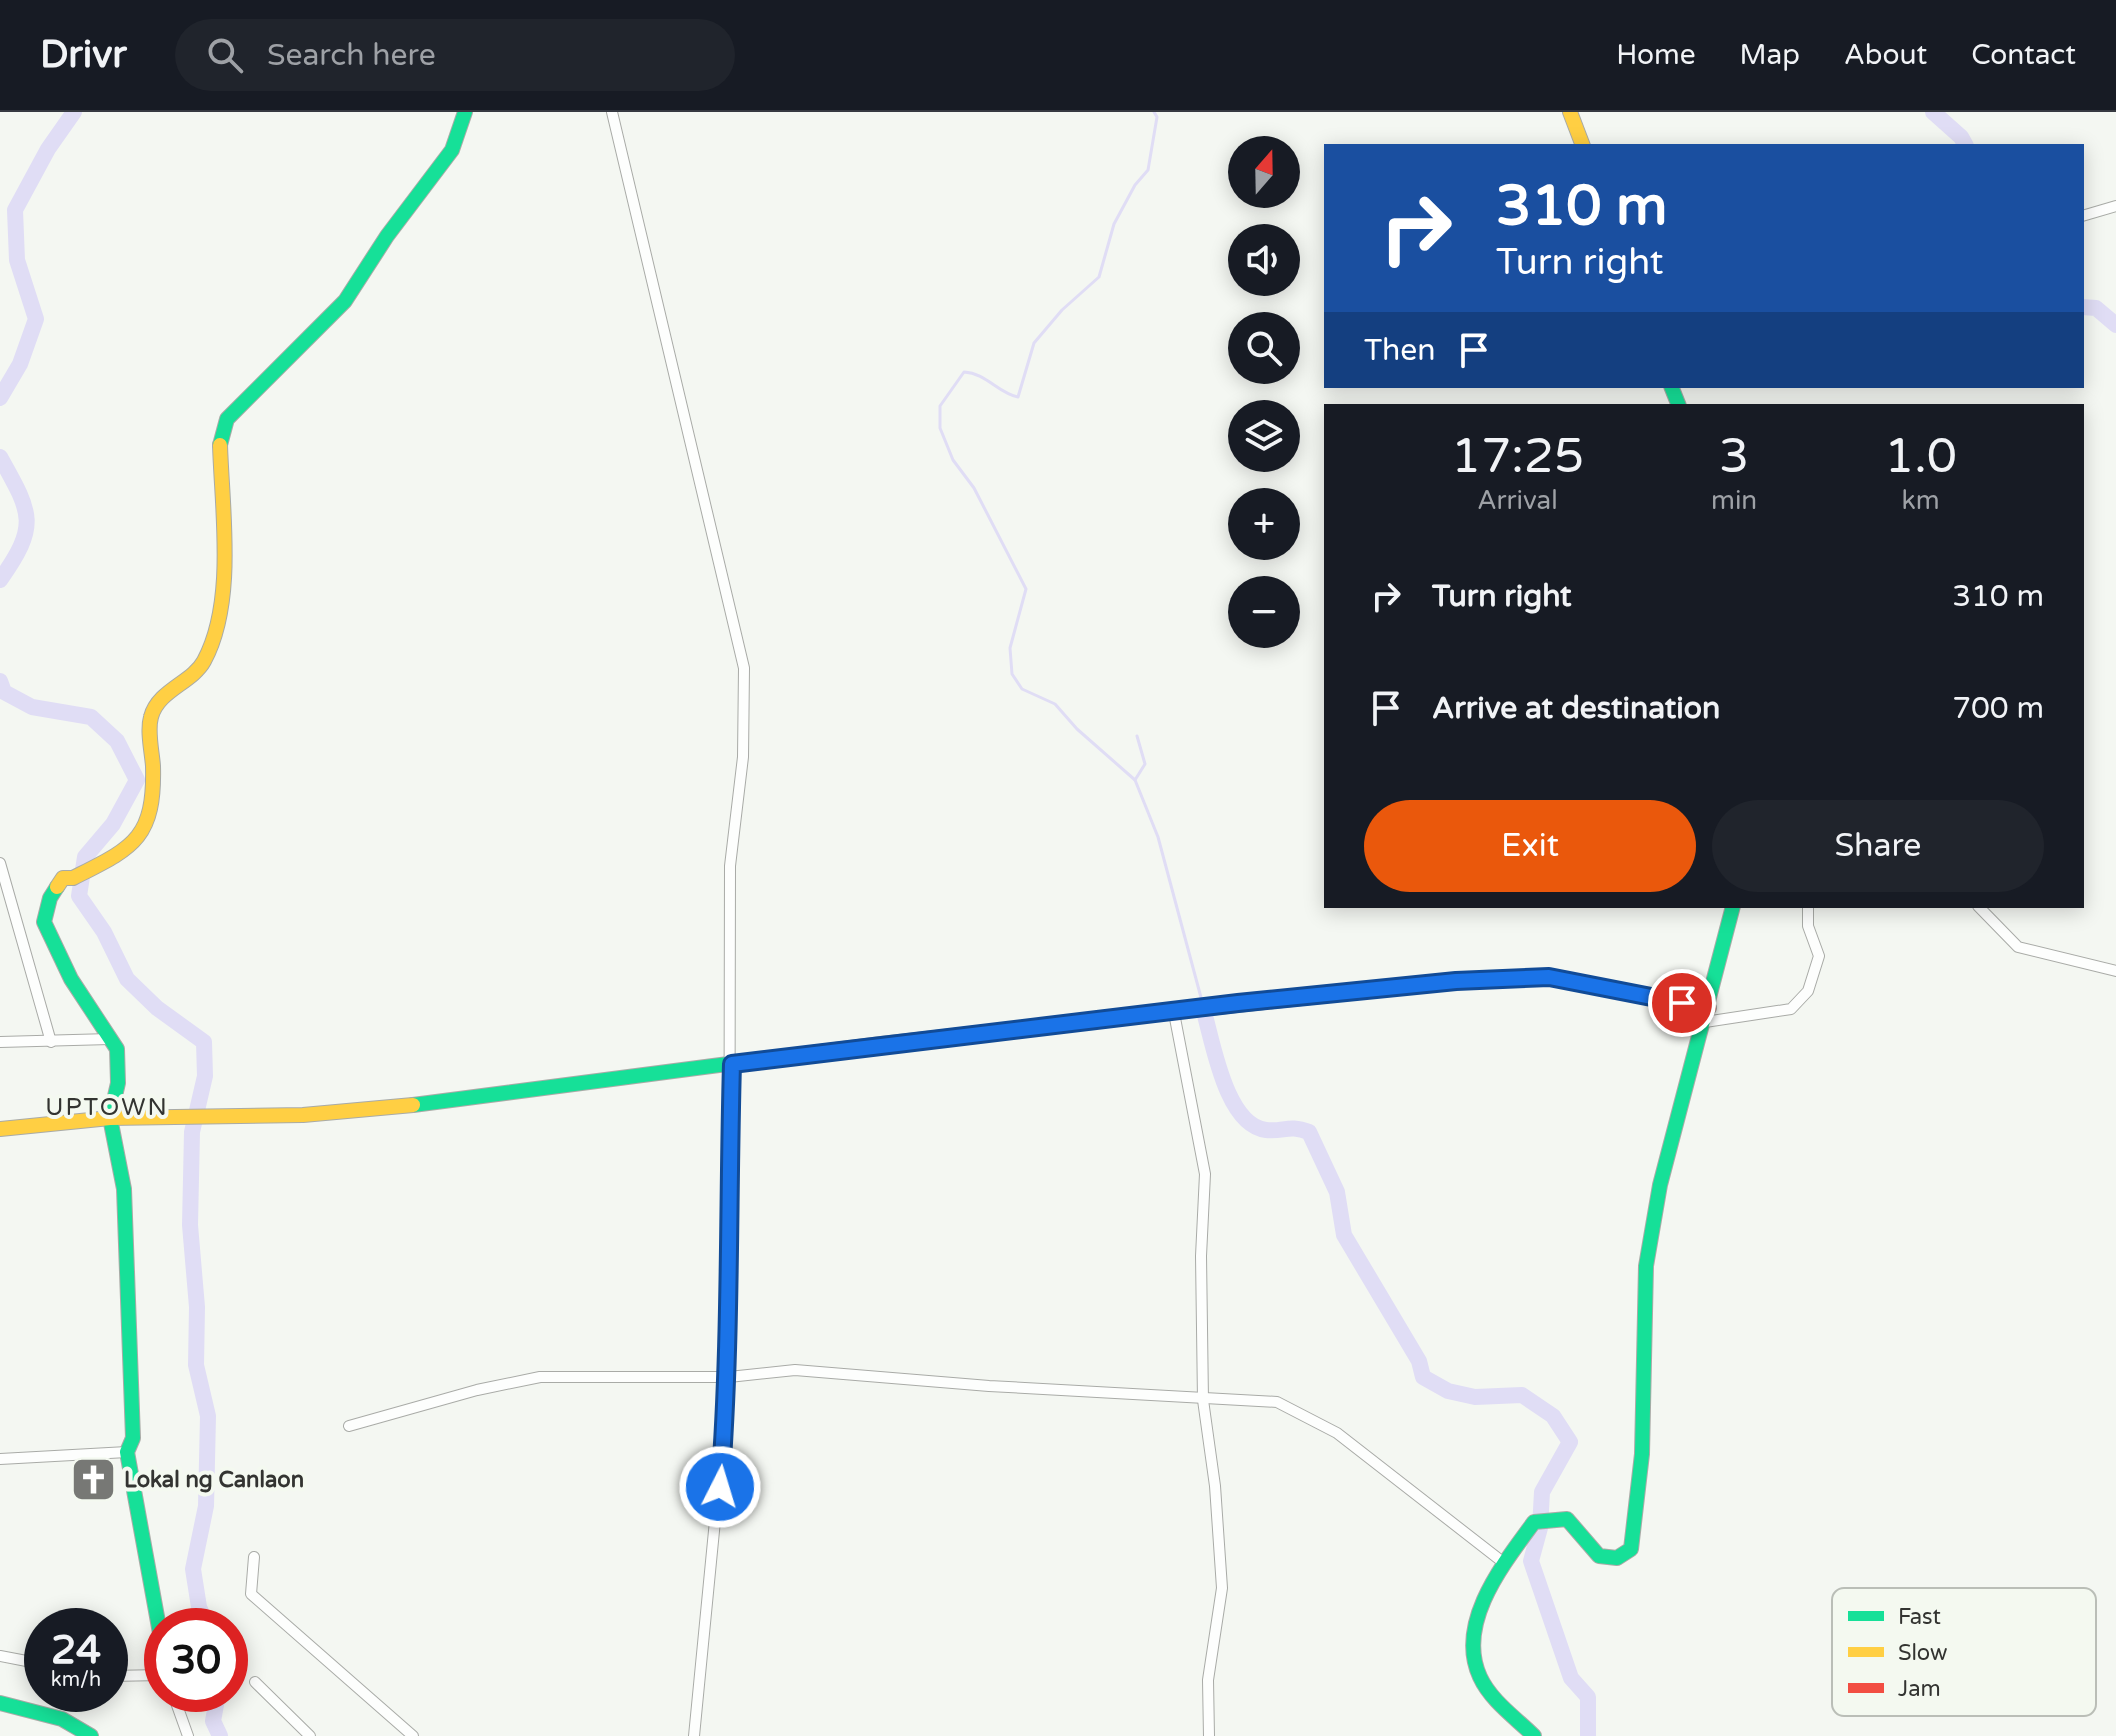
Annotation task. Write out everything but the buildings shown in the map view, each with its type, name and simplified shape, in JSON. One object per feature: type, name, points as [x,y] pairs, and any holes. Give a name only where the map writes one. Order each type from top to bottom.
[{"type":"street","points":[[155,1608],[127,1452],[133,1438],[124,1189],[110,1118],[118,1083],[117,1049],[71,979],[44,922],[50,898],[63,878],[73,878],[128,850],[148,820],[153,776],[151,717],[166,694],[201,667],[214,643],[227,545],[220,446],[227,419],[345,301],[452,150],[465,112]]},
{"type":"street","points":[[612,112],[744,668],[743,757],[730,866],[729,1377],[694,1736]]},
{"type":"street","points":[[1570,112],[1582,144]]},
{"type":"street","points":[[2084,215],[2116,206]]},
{"type":"street","points":[[0,863],[51,1042]]},
{"type":"street","points":[[1534,1736],[1479,1677],[1474,1644],[1479,1611],[1504,1563],[1539,1521],[1567,1519],[1599,1556],[1617,1558],[1631,1549],[1642,1454],[1646,1266],[1660,1185],[1707,1015],[1733,908]]},
{"type":"street","points":[[0,1129],[110,1118],[303,1115],[443,1102],[1238,1003],[1456,981],[1549,977],[1707,1015],[1791,1009],[1808,991],[1819,956],[1808,926],[1808,908]]},
{"type":"street","points":[[1980,908],[2018,947],[2116,971]]},
{"type":"street","points":[[1174,1013],[1205,1174],[1201,1256],[1203,1400],[1215,1486],[1222,1588],[1208,1680],[1209,1736]]},
{"type":"street","points":[[0,1042],[110,1039]]},
{"type":"street","points":[[349,1426],[477,1390],[540,1377],[729,1377],[795,1370],[1203,1400],[1277,1402],[1337,1433],[1504,1563]]},
{"type":"street","points":[[0,1459],[127,1452]]},
{"type":"street","points":[[254,1557],[251,1594],[413,1736]]},
{"type":"street","points":[[0,1656],[24,1661]]},
{"type":"street","points":[[255,1682],[310,1736]]},
{"type":"street","points":[[0,1703],[62,1719],[91,1736]]},
{"type":"street","points":[[179,1712],[188,1736]]},
{"type":"waterway","points":[[0,398],[20,364],[36,319],[17,260],[15,210],[48,149],[74,112]]},
{"type":"waterway","points":[[1135,780],[1077,729],[1055,704],[1022,689],[1012,674],[1010,648],[1026,589],[974,488],[953,460],[940,428],[940,406],[964,372],[979,376],[1018,397],[1034,343],[1062,310],[1099,277],[1114,224],[1135,185],[1148,170],[1157,117],[1154,112]]},
{"type":"waterway","points":[[1933,112],[1965,144]]},
{"type":"waterway","points":[[2084,307],[2096,308],[2116,325]]},
{"type":"waterway","points":[[0,457],[19,493],[27,519],[21,546],[0,580]]},
{"type":"waterway","points":[[0,681],[4,692],[32,707],[91,717],[117,741],[137,780],[113,824],[85,857],[79,896],[104,932],[127,979],[157,1008],[204,1042],[205,1076],[192,1132],[190,1225],[197,1307],[196,1365],[208,1416],[206,1506],[193,1569],[199,1608]]},
{"type":"waterway","points":[[1137,736],[1145,764],[1135,780],[1158,837],[1203,1005]]},
{"type":"waterway","points":[[1204,1012],[1223,1081],[1241,1114],[1252,1125],[1266,1130],[1309,1132],[1337,1192],[1344,1235],[1419,1361],[1423,1377],[1448,1391],[1475,1397],[1522,1395],[1553,1416],[1570,1442],[1542,1492],[1540,1528],[1531,1561],[1571,1678],[1588,1697],[1588,1736]]},
{"type":"waterway","points":[[215,1712],[213,1721],[220,1736]]},
{"type":"traffic: fast","points":[[220,445],[227,419],[345,301],[387,236],[452,150],[465,112]]},
{"type":"traffic: fast","points":[[1672,388],[1678,404]]},
{"type":"traffic: fast","points":[[57,887],[50,898],[44,922],[71,979],[117,1049],[118,1083],[110,1118],[124,1189],[133,1438],[127,1452],[155,1608]]},
{"type":"traffic: fast","points":[[1534,1736],[1497,1701],[1480,1677],[1474,1657],[1478,1615],[1497,1575],[1534,1522],[1567,1519],[1599,1556],[1617,1558],[1631,1549],[1642,1454],[1646,1266],[1660,1185],[1732,908]]},
{"type":"traffic: fast","points":[[413,1105],[881,1044],[1126,1017]]},
{"type":"traffic: fast","points":[[0,1703],[62,1719],[91,1736]]},
{"type":"traffic: slow","points":[[1570,112],[1582,144]]},
{"type":"traffic: slow","points":[[57,887],[63,878],[73,878],[125,849],[144,826],[153,791],[151,717],[161,700],[199,669],[214,637],[224,584],[225,555],[220,445]]},
{"type":"traffic: slow","points":[[1126,1017],[1366,991]]},
{"type":"traffic: slow","points":[[0,1129],[110,1118],[303,1115],[413,1105]]},
{"type":"traffic: jam","points":[[1366,991],[1456,981],[1549,977],[1709,1008]]},
{"type":"place","name":"Lokal ng Canlaon","points":[[93,1479]]},
{"type":"district","name":"UPTOWN","points":[[107,1107]]},
{"type":"route","points":[[720,1487],[729,1377],[727,1247],[732,1064],[1238,1003],[1456,981],[1549,977],[1682,1003]]}]
